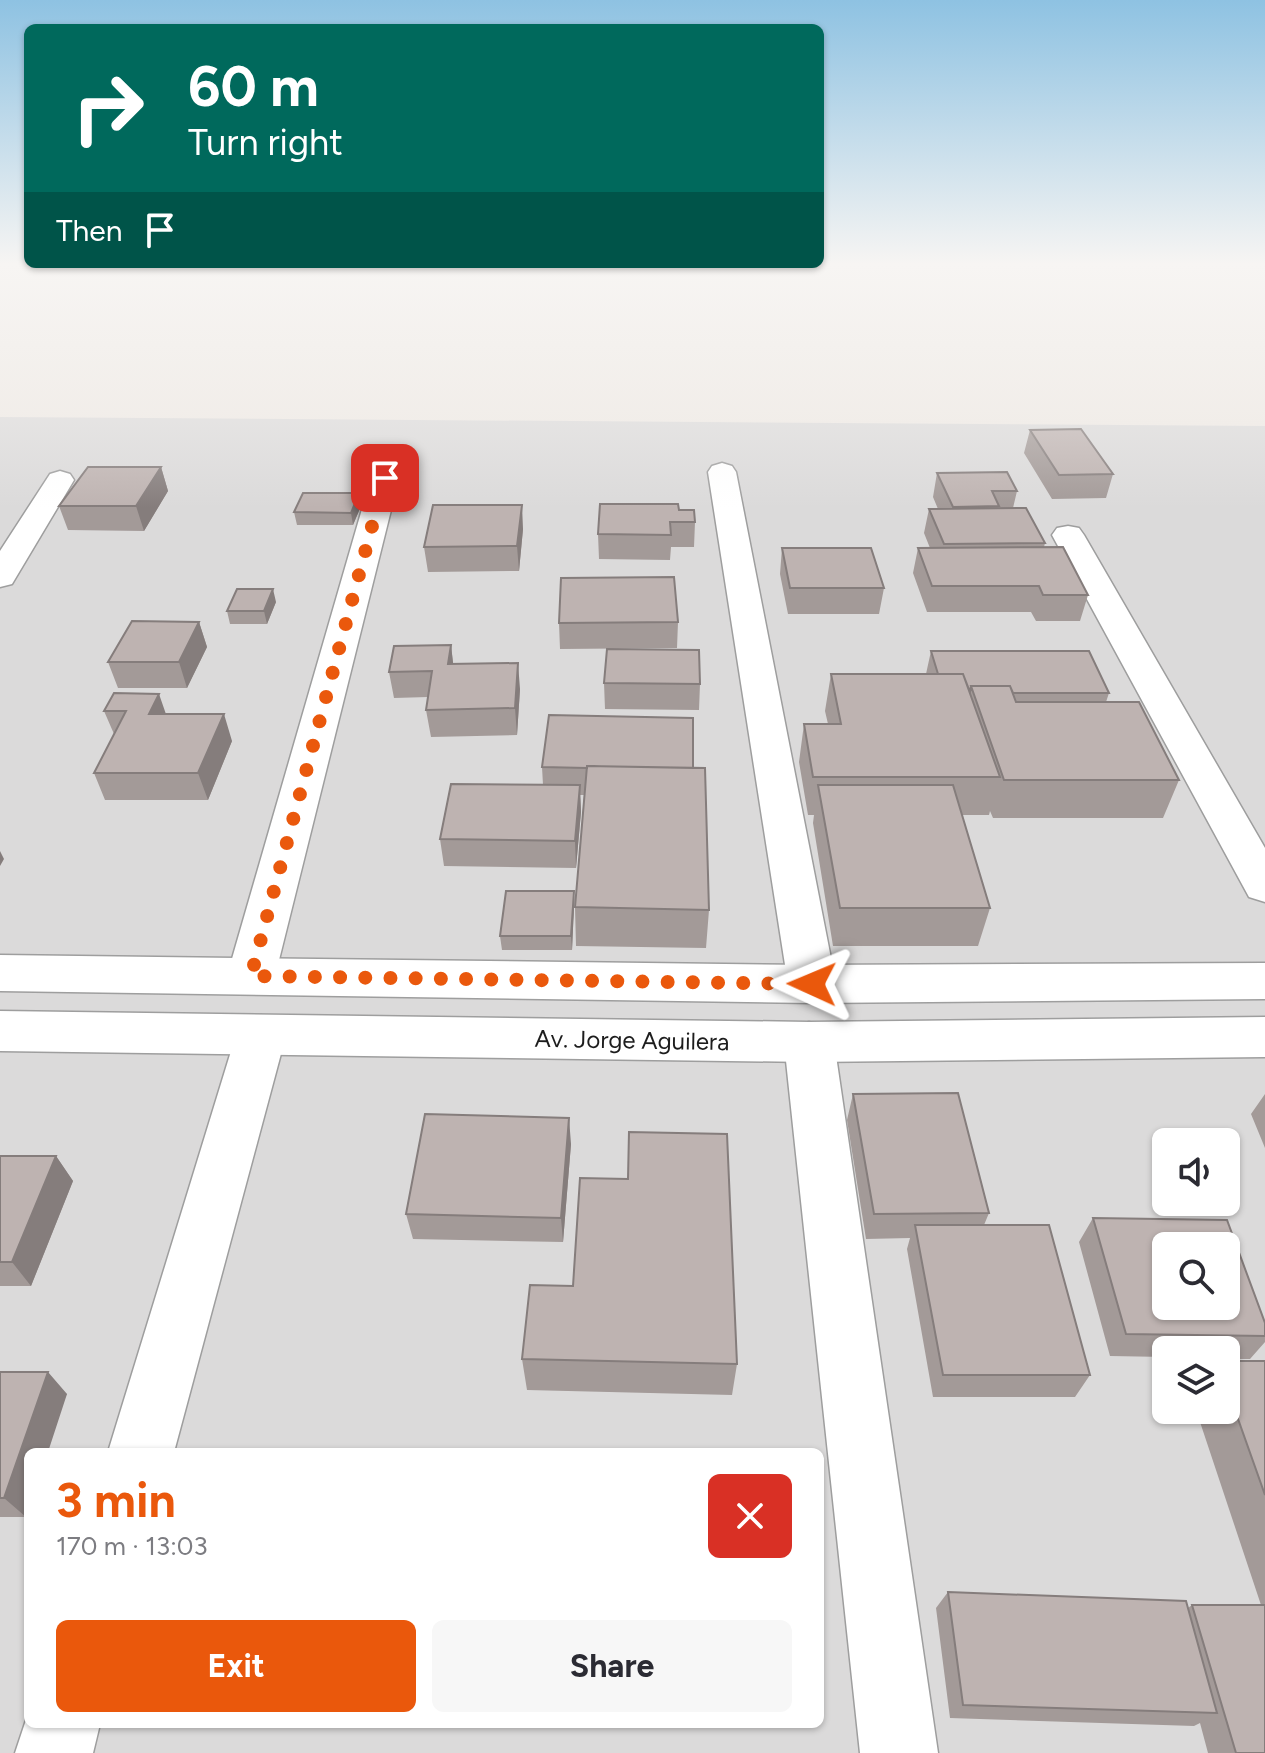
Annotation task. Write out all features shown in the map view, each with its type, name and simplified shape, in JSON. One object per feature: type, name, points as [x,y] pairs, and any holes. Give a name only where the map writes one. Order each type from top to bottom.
[{"type":"street","points":[[722,472],[810,1013],[899,1753]]},
{"type":"street","points":[[251,976],[385,478]]},
{"type":"street","points":[[0,577],[60,480]]},
{"type":"street","points":[[1068,535],[1265,886]]},
{"type":"street","name":"Av. Jorge Aguilera","points":[[0,973],[251,976],[810,1013],[1265,1037]]},
{"type":"street","name":"Av. Jorge Aguilera","points":[[0,1031],[261,1035],[810,1013],[1265,981]]},
{"type":"street","points":[[142,1448],[261,1035]]},
{"type":"street","points":[[54,1753],[61,1728]]},
{"type":"shaded area","points":[[0,417],[1265,426],[1265,1753],[0,1753]]},
{"type":"building","points":[[1081,429],[1113,474],[1059,475],[1030,430]]},
{"type":"building","points":[[88,467],[161,467],[136,506],[59,506]]},
{"type":"building","points":[[1007,472],[1017,491],[992,491],[999,506],[953,507],[937,473]]},
{"type":"building","points":[[303,493],[359,493],[351,513],[294,512]]},
{"type":"building","points":[[600,504],[678,504],[679,510],[694,510],[695,522],[670,522],[671,535],[598,534]]},
{"type":"building","points":[[433,505],[522,505],[517,546],[424,547]]},
{"type":"building","points":[[1026,508],[1045,543],[944,544],[929,509]]},
{"type":"building","points":[[1063,547],[1088,595],[1043,595],[1039,586],[932,586],[918,548]]},
{"type":"building","points":[[782,548],[871,548],[884,588],[790,588]]},
{"type":"building","points":[[674,577],[678,622],[559,623],[561,578]]},
{"type":"building","points":[[237,589],[273,589],[264,611],[227,611]]},
{"type":"building","points":[[132,621],[199,622],[179,662],[108,662]]},
{"type":"building","points":[[451,645],[448,664],[518,663],[515,708],[426,710],[432,671],[389,672],[394,646]]},
{"type":"building","points":[[607,649],[699,650],[700,684],[604,683]]},
{"type":"building","points":[[931,651],[1089,651],[1109,693],[1013,693],[1010,686],[971,686],[970,692],[963,674],[938,674]]},
{"type":"building","points":[[831,674],[963,674],[1000,777],[813,777],[804,724],[841,724]]},
{"type":"building","points":[[971,686],[1010,686],[1016,702],[1139,702],[1179,780],[1004,780]]},
{"type":"building","points":[[114,693],[159,694],[149,714],[224,714],[198,773],[94,773],[126,711],[104,711]]},
{"type":"building","points":[[549,715],[693,718],[693,768],[542,767]]},
{"type":"building","points":[[587,766],[705,768],[709,910],[575,907]]},
{"type":"building","points":[[451,784],[580,785],[575,841],[440,839]]},
{"type":"building","points":[[818,785],[953,785],[990,908],[840,908]]},
{"type":"building","points":[[506,891],[574,891],[571,936],[500,936]]},
{"type":"building","points":[[958,1093],[989,1213],[874,1214],[853,1094]]},
{"type":"building","points":[[425,1114],[569,1118],[561,1218],[406,1214]]},
{"type":"building","points":[[629,1132],[727,1134],[737,1364],[522,1359],[530,1285],[573,1286],[580,1178],[628,1179]]},
{"type":"building","points":[[0,1156],[56,1156],[12,1262],[0,1262]]},
{"type":"building","points":[[1093,1218],[1227,1220],[1231,1232],[1152,1232],[1152,1320],[1240,1320],[1240,1255],[1265,1323],[1265,1336],[1126,1334]]},
{"type":"building","points":[[915,1225],[1049,1225],[1090,1375],[943,1375]]},
{"type":"building","points":[[1240,1361],[1265,1361],[1265,1495],[1240,1424]]},
{"type":"building","points":[[0,1372],[48,1372],[4,1498],[0,1498]]},
{"type":"building","points":[[948,1592],[1186,1601],[1217,1713],[963,1705]]},
{"type":"building","points":[[1192,1605],[1265,1605],[1265,1753],[1236,1753]]},
{"type":"route","points":[[385,478],[251,976],[812,984]]}]
